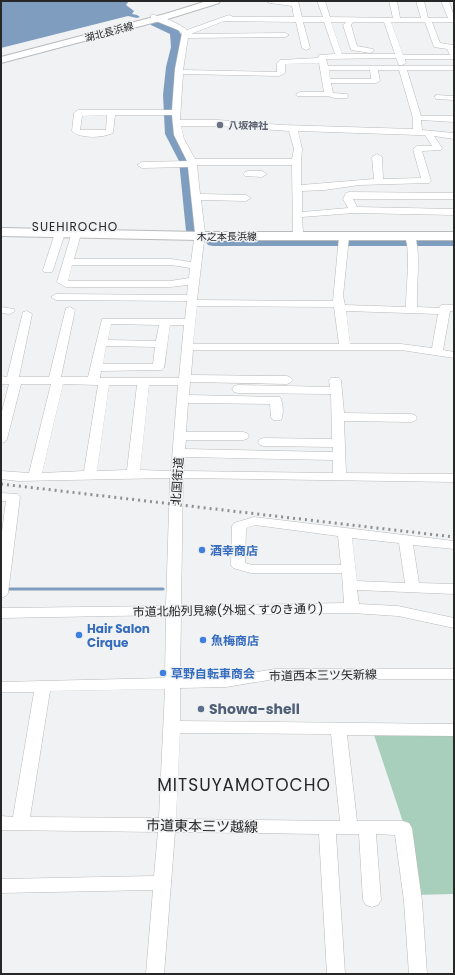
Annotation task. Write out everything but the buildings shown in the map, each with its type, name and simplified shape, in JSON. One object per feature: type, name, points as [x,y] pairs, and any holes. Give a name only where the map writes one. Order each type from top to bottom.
[{"type":"main road","name":"湖北長浜線","points":[[1,57],[156,18],[206,1]]},
{"type":"main road","name":"湖北長浜線","points":[[1,60],[216,1]]},
{"type":"main road","name":"木之本長浜線","points":[[1,232],[300,237],[454,236]]},
{"type":"street","points":[[270,1],[294,3],[306,48]]},
{"type":"street","points":[[321,1],[326,20],[332,31],[338,56]]},
{"type":"street","points":[[393,1],[397,20]]},
{"type":"street","points":[[329,94],[322,57],[454,57],[450,47],[437,45],[426,20],[420,1]]},
{"type":"street","points":[[221,19],[453,20],[449,5]]},
{"type":"street","points":[[185,34],[221,19],[244,12]]},
{"type":"street","points":[[156,18],[181,28],[185,34],[180,72],[172,112],[177,123],[179,138],[190,155],[190,164]]},
{"type":"street","points":[[350,20],[347,25],[354,48],[369,50],[371,56]]},
{"type":"street","points":[[387,20],[400,57],[417,118],[418,132]]},
{"type":"street","points":[[185,34],[285,35]]},
{"type":"street","points":[[180,72],[241,70],[280,74],[282,62],[299,58],[323,64],[373,68],[454,68]]},
{"type":"street","points":[[326,81],[376,84],[373,68]]},
{"type":"street","points":[[300,95],[329,94],[334,96],[344,96]]},
{"type":"street","points":[[439,97],[454,98]]},
{"type":"street","points":[[111,113],[172,112]]},
{"type":"street","points":[[423,118],[454,119]]},
{"type":"street","points":[[177,123],[218,122],[293,128],[418,132],[454,136]]},
{"type":"street","points":[[293,128],[298,149],[296,162],[297,215],[298,232],[300,237]]},
{"type":"street","points":[[297,188],[325,187],[359,182],[379,181],[427,185],[417,149],[438,148],[428,134]]},
{"type":"street","points":[[434,142],[454,143]]},
{"type":"street","points":[[162,154],[162,165]]},
{"type":"street","points":[[377,157],[379,181]]},
{"type":"street","points":[[142,165],[255,161],[296,162]]},
{"type":"street","points":[[255,161],[255,174]]},
{"type":"street","name":"北国街道","points":[[155,974],[167,826],[174,684],[175,501],[187,347],[195,266],[200,233],[197,198],[190,164]]},
{"type":"street","points":[[354,210],[348,199],[349,195],[454,196]]},
{"type":"street","points":[[197,198],[246,198]]},
{"type":"street","points":[[297,215],[354,210],[454,212]]},
{"type":"street","points":[[48,270],[60,233]]},
{"type":"street","points":[[76,234],[62,282],[66,284],[170,284],[194,281]]},
{"type":"street","points":[[410,236],[413,245],[411,286],[412,309]]},
{"type":"street","points":[[344,237],[339,306],[345,347]]},
{"type":"street","points":[[67,262],[171,262],[195,266]]},
{"type":"street","points":[[56,297],[449,309],[437,354]]},
{"type":"street","points":[[35,476],[70,310]]},
{"type":"street","points":[[1,439],[10,380],[27,314]]},
{"type":"street","points":[[90,475],[98,382],[96,367],[106,321],[190,322]]},
{"type":"street","points":[[96,367],[158,368],[165,321]]},
{"type":"street","points":[[101,343],[161,344]]},
{"type":"street","points":[[187,347],[400,347],[416,348],[437,354],[454,355]]},
{"type":"street","points":[[10,380],[98,382],[287,380]]},
{"type":"street","points":[[133,474],[144,382]]},
{"type":"street","points":[[238,390],[336,385],[340,477]]},
{"type":"street","points":[[183,399],[276,400],[277,417]]},
{"type":"street","points":[[338,417],[411,418]]},
{"type":"street","points":[[180,436],[243,436]]},
{"type":"street","points":[[264,442],[339,450]]},
{"type":"street","points":[[179,453],[339,450]]},
{"type":"street","points":[[1,475],[18,477],[177,474],[454,478]]},
{"type":"street","points":[[1,497],[14,497],[1,593]]},
{"type":"street","points":[[348,569],[252,569],[238,565],[239,526],[254,521],[454,546]]},
{"type":"street","points":[[345,533],[352,608]]},
{"type":"street","points":[[405,540],[413,588]]},
{"type":"street","points":[[350,585],[454,589]]},
{"type":"street","name":"市道北船列見線(外堀くすのき通り)","points":[[1,613],[352,608],[398,611],[454,623]]},
{"type":"street","name":"市道西本三ツ矢新線","points":[[1,687],[226,682],[275,674],[454,674]]},
{"type":"street","points":[[20,824],[43,686]]},
{"type":"street","points":[[172,727],[454,730]]},
{"type":"street","points":[[338,728],[349,828]]},
{"type":"street","name":"市道東本三ツ越線","points":[[1,823],[403,828],[413,901],[418,974]]},
{"type":"street","points":[[327,828],[336,974]]},
{"type":"street","points":[[367,828],[372,900]]},
{"type":"street","points":[[1,886],[162,883]]},
{"type":"green space","points":[[372,729],[454,731],[454,894],[413,895],[407,834]]},
{"type":"water","points":[[1,1],[129,1],[126,5],[134,11],[132,14],[140,17],[137,18],[128,16],[1,48]]},
{"type":"waterway","points":[[155,23],[174,32],[176,36],[177,47],[172,67],[169,95],[171,134],[186,161],[193,231]]},
{"type":"waterway","points":[[213,242],[340,242]]},
{"type":"waterway","points":[[349,242],[408,242]]},
{"type":"waterway","points":[[417,242],[454,242]]},
{"type":"waterway","points":[[8,589],[163,589]]},
{"type":"railway","points":[[1,484],[454,537]]},
{"type":"place","name":"八坂神社","points":[[220,125]]},
{"type":"place","name":"酒幸商店","points":[[202,550]]},
{"type":"place","name":"Hair Salon Cirque","points":[[79,635]]},
{"type":"place","name":"魚梅商店","points":[[203,640]]},
{"type":"place","name":"草野自転車商会","points":[[163,673]]},
{"type":"place","name":"Showa-shell","points":[[201,709]]},
{"type":"district","name":"SUEHIROCHO","points":[[75,226]]},
{"type":"district","name":"MITSUYAMOTOCHO","points":[[244,785]]}]
